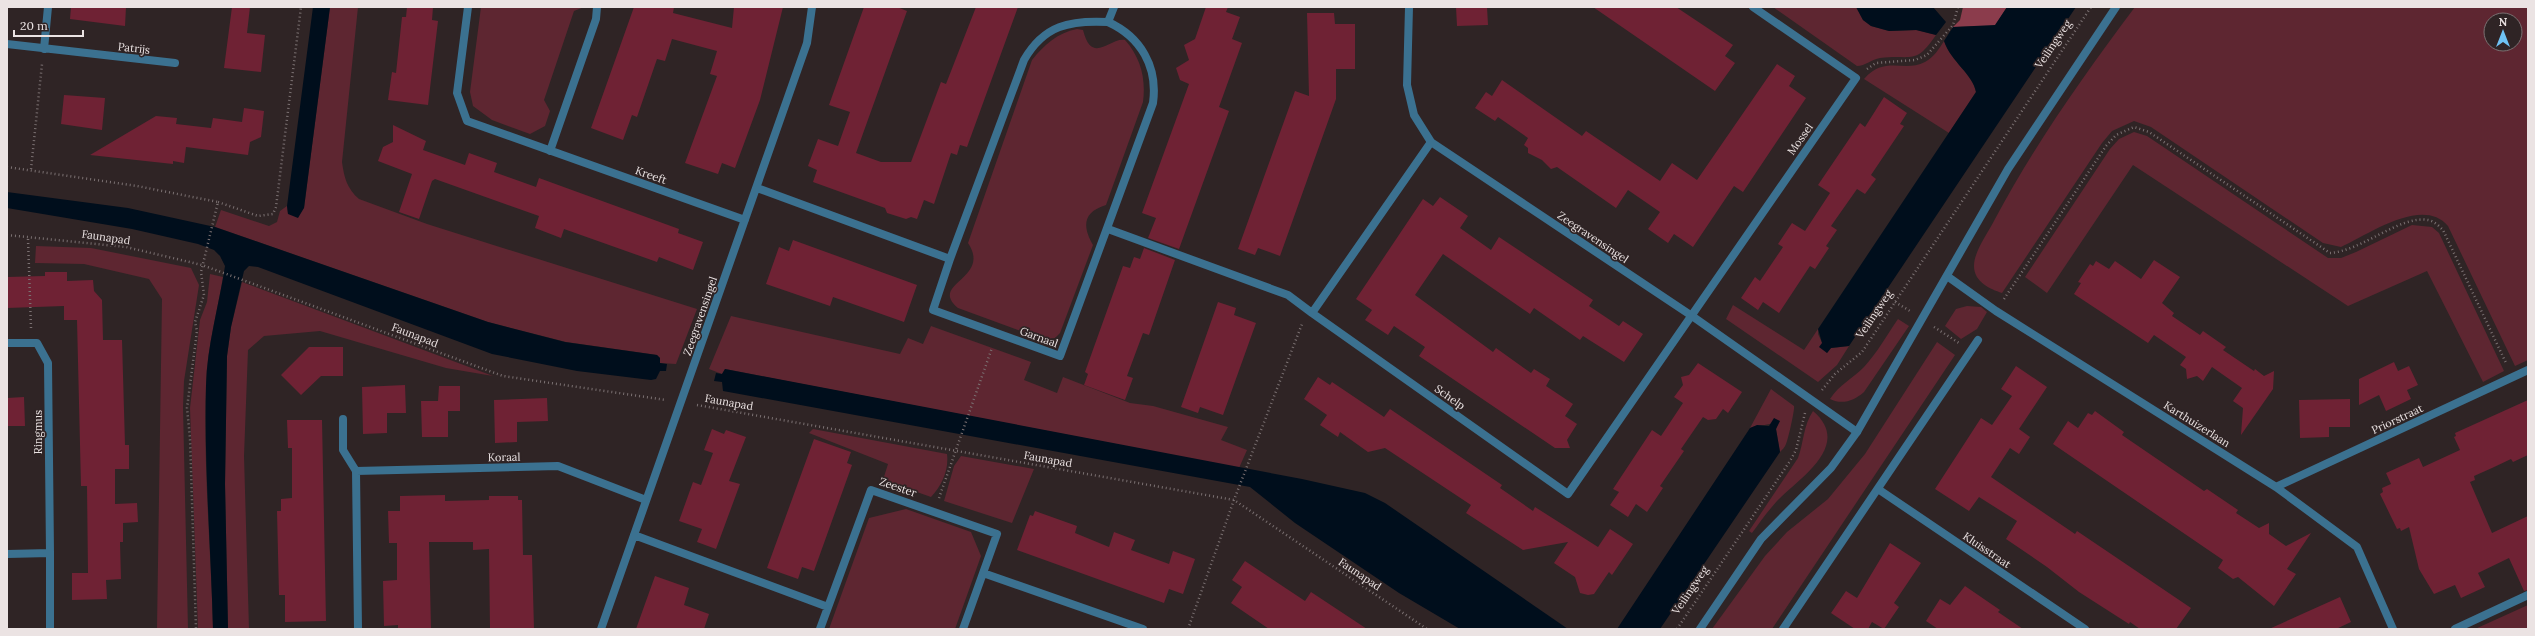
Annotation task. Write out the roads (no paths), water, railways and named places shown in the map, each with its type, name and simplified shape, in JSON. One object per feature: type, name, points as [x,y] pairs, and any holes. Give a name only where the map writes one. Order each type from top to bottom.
[{"type":"street","points":[[44,49],[48,7]]},
{"type":"street","name":"Kreeft","points":[[468,7],[457,94],[467,121],[550,152],[745,220]]},
{"type":"street","points":[[550,152],[596,19],[597,7]]},
{"type":"street","name":"Zeegravensingel","points":[[601,629],[807,43],[812,7]]},
{"type":"street","points":[[1108,22],[1114,7]]},
{"type":"street","name":"Zeegravensingel","points":[[1409,7],[1407,85],[1414,115],[1431,142],[1692,316],[1814,400],[1857,432]]},
{"type":"street","name":"Mossel","points":[[1692,316],[1856,78],[1754,7]]},
{"type":"street","points":[[1700,629],[1761,539],[1831,468],[1857,432],[2008,169],[2116,7]]},
{"type":"street","name":"Garnaal","points":[[1071,22],[1108,22],[1129,34],[1141,48],[1151,66],[1154,91],[1153,103],[1108,229],[1060,356],[933,310],[950,259],[1024,60],[1031,48],[1056,28],[1071,22]]},
{"type":"street","name":"Patrijs","points":[[7,44],[175,63]]},
{"type":"street","points":[[1108,229],[1288,295],[1312,313],[1431,142]]},
{"type":"street","points":[[757,188],[950,259]]},
{"type":"street","name":"Karthuizerlaan","points":[[1946,276],[1996,311],[2276,487],[2357,547],[2393,629]]},
{"type":"street","name":"Schelp","points":[[1312,313],[1568,494],[1692,316]]},
{"type":"street","points":[[1783,629],[1978,340]]},
{"type":"street","name":"Ringmus","points":[[7,343],[37,344],[48,363],[50,553]]},
{"type":"street","name":"Priorstraat","points":[[2276,487],[2528,370]]},
{"type":"street","points":[[343,419],[343,450],[356,471],[358,629]]},
{"type":"street","name":"Koraal","points":[[356,471],[558,466],[646,500]]},
{"type":"street","name":"Kluisstraat","points":[[1878,489],[2085,629]]},
{"type":"street","name":"Zeester","points":[[820,629],[871,490],[996,534],[963,629]]},
{"type":"street","points":[[634,535],[828,607]]},
{"type":"street","points":[[7,554],[50,553],[50,629]]},
{"type":"street","points":[[983,573],[1143,629]]},
{"type":"street","points":[[2455,629],[2528,594]]},
{"type":"water","points":[[313,7],[330,7],[304,208],[298,218],[288,214],[287,206]]},
{"type":"water","points":[[1856,7],[1933,7],[1946,22],[1936,35],[1916,30],[1889,31],[1871,26],[1863,20]]},
{"type":"water","points":[[2007,7],[2076,7],[1849,346],[1831,348],[1827,353],[1819,347],[1822,343],[1818,329],[1976,92],[1971,79],[1947,48],[1944,41],[1953,27],[1995,25]]},
{"type":"water","points":[[7,192],[128,208],[215,227],[488,322],[565,342],[657,355],[660,358],[660,363],[667,364],[666,371],[660,371],[656,379],[651,380],[577,371],[492,354],[258,267],[249,266],[244,271],[231,327],[227,356],[225,484],[228,629],[213,629],[207,477],[206,386],[211,341],[225,266],[220,256],[214,250],[198,244],[132,229],[7,208]]},
{"type":"water","points":[[725,369],[1302,479],[1365,493],[1385,503],[1568,629],[1460,629],[1399,593],[1295,523],[1250,487],[723,391],[722,382],[714,381],[716,373],[722,374]]},
{"type":"water","points":[[1774,418],[1780,421],[1776,429],[1780,452],[1660,629],[1617,629],[1750,428],[1757,425],[1769,426]]}]
